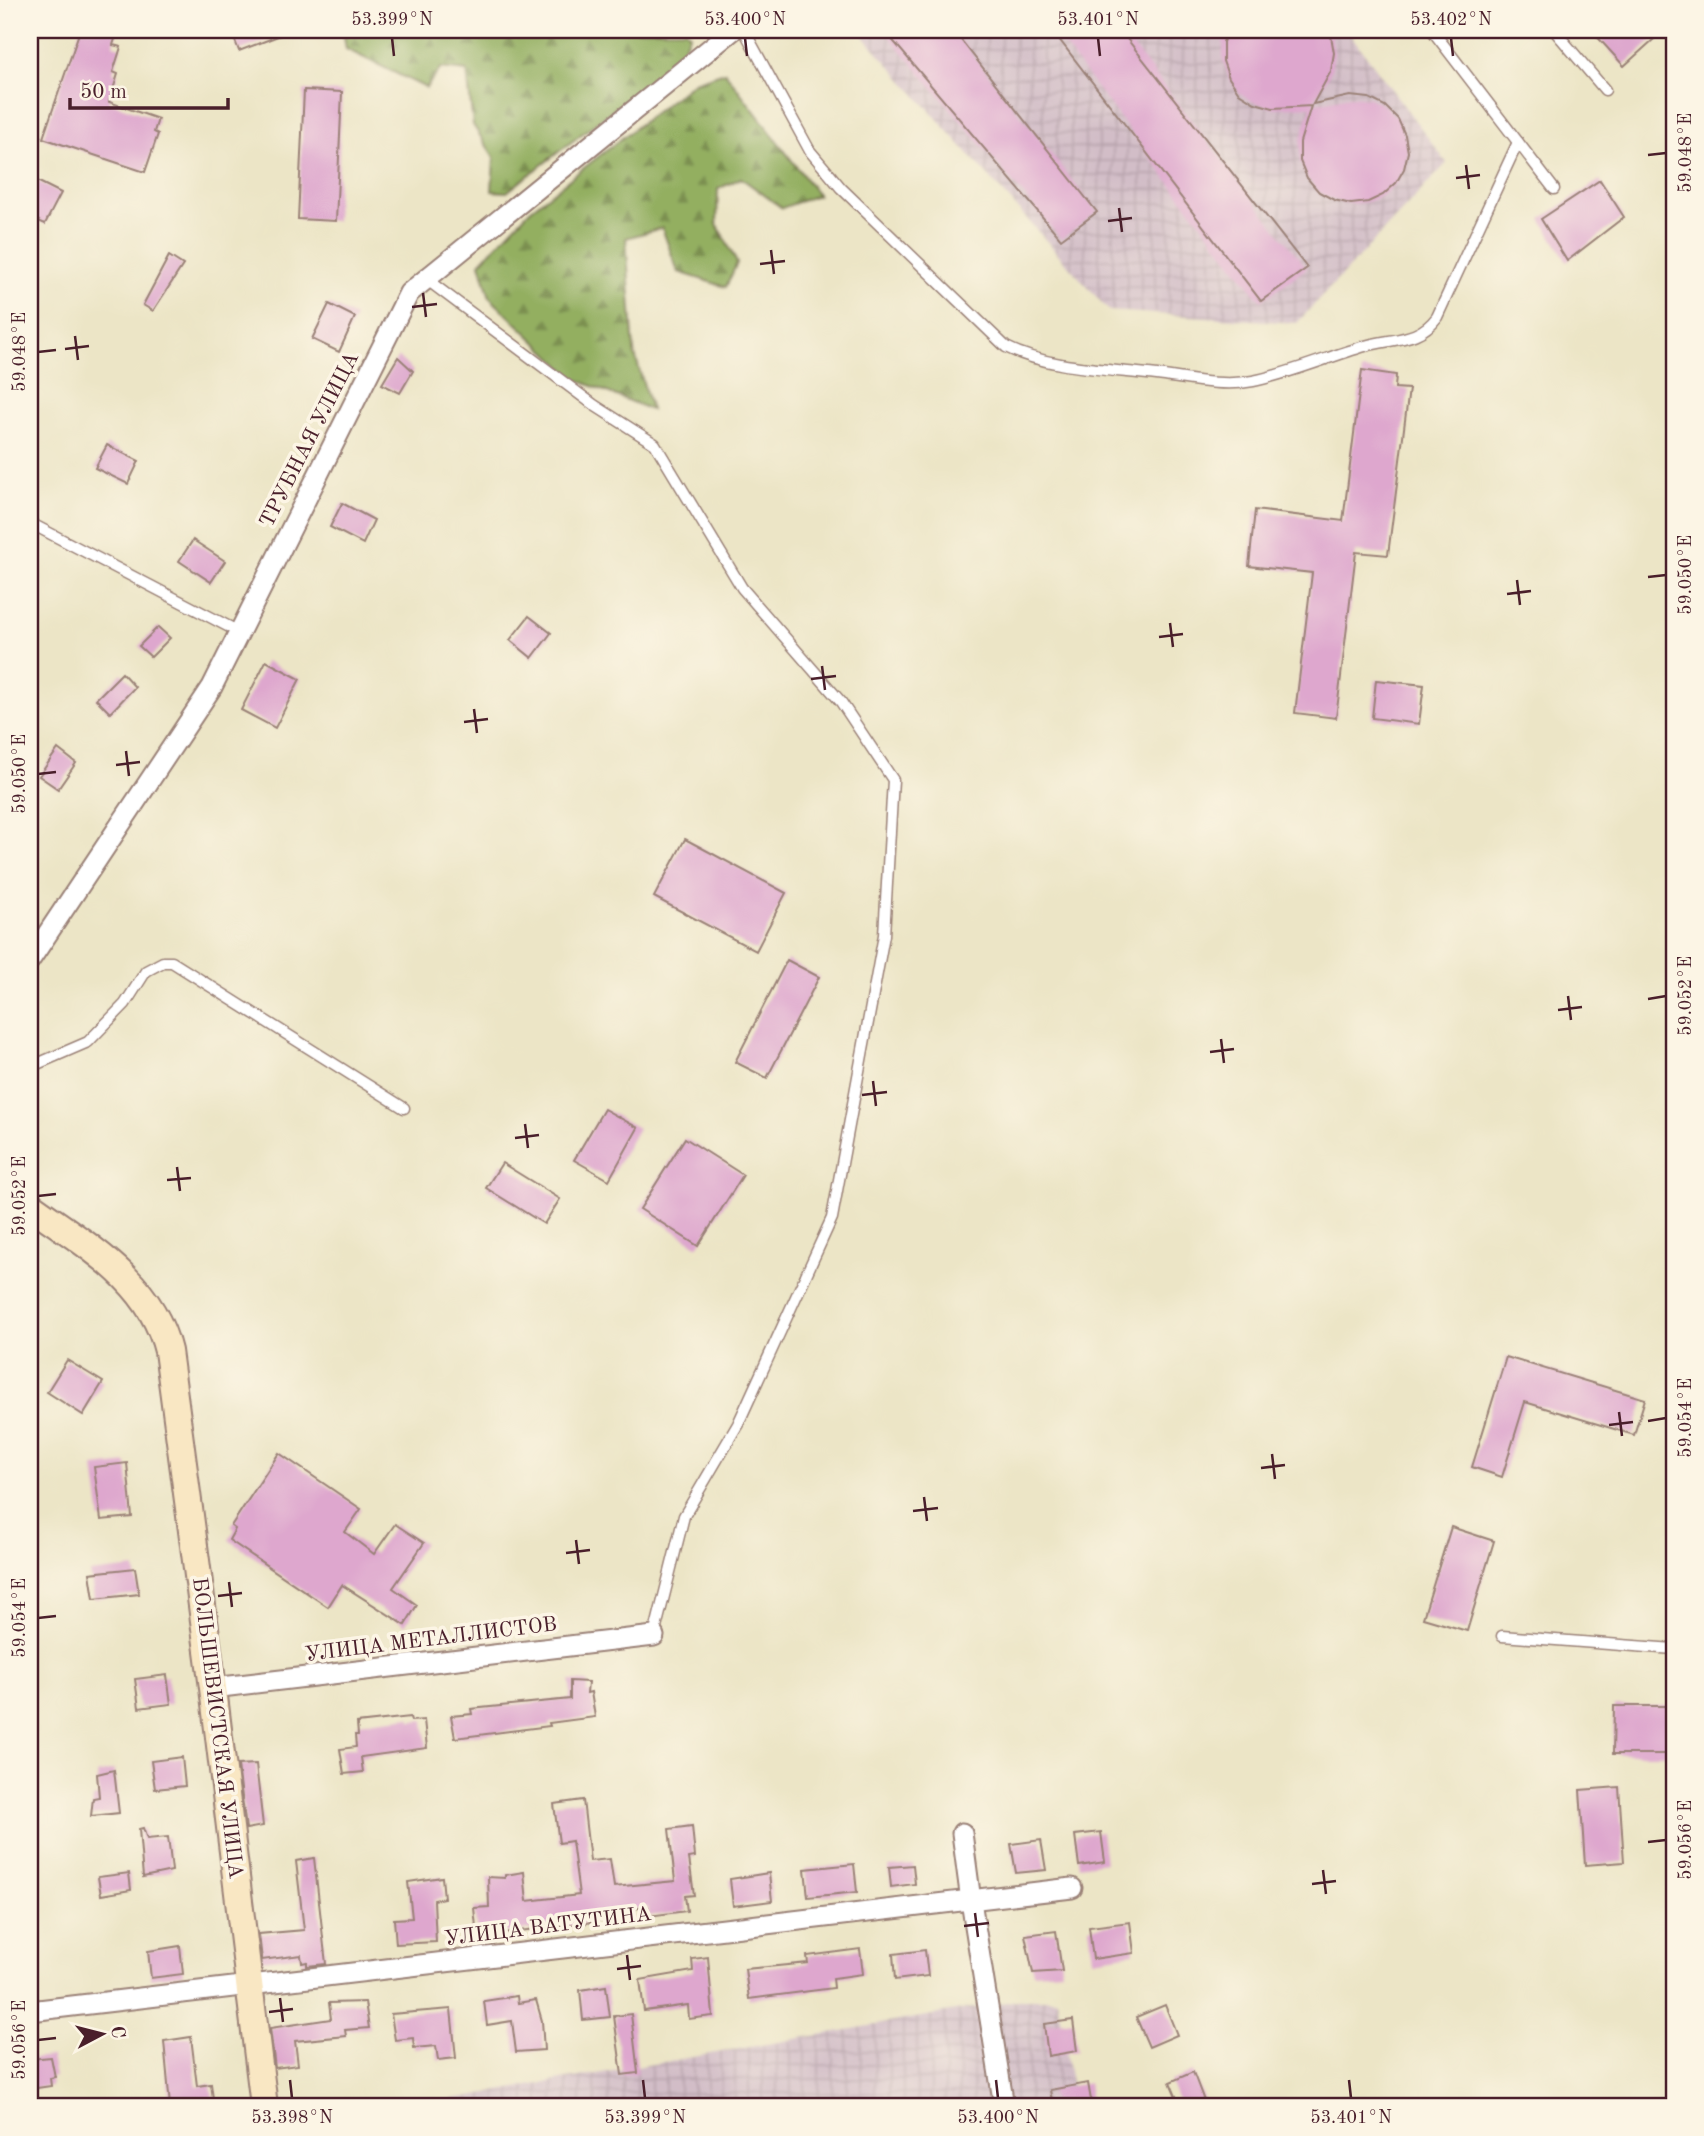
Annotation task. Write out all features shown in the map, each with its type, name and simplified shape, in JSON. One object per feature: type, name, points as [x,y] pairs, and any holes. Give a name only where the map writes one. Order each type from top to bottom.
[{"type":"street","name":"ТРУБНАЯ УЛИЦА","points":[[30,960],[212,687],[409,293],[733,30]]},
{"type":"street","name":"БОЛЬШЕВИСТСКАЯ УЛИЦА","points":[[30,1205],[125,1276],[149,1304],[162,1328],[168,1351],[213,1688],[264,2106]]},
{"type":"street","name":"УЛИЦА МЕТАЛЛИСТОВ","points":[[213,1688],[654,1636]]},
{"type":"street","points":[[962,1833],[1004,2106]]},
{"type":"street","name":"УЛИЦА ВАТУТИНА","points":[[30,2011],[1072,1888]]},
{"type":"lane","points":[[744,30],[810,151],[841,188],[1006,347],[1034,359],[1047,361],[1210,382],[1250,382],[1428,329],[1437,317],[1518,142]]},
{"type":"lane","points":[[1432,30],[1554,189]]},
{"type":"lane","points":[[1553,30],[1605,90]]},
{"type":"lane","points":[[426,279],[594,405],[655,444],[742,588],[841,702],[894,780],[884,935],[832,1218],[738,1424],[684,1516],[654,1636]]},
{"type":"lane","points":[[30,523],[239,632]]},
{"type":"lane","points":[[30,1067],[88,1041],[125,1004],[146,971],[163,962],[172,962],[181,965],[404,1108]]},
{"type":"lane","points":[[1502,1636],[1674,1649]]},
{"type":"shaded area","points":[[858,30],[1347,30],[1447,163],[1297,323],[1109,311]]},
{"type":"shaded area","points":[[1024,1999],[1057,1999],[1075,2106],[413,2106]]},
{"type":"green space","points":[[343,30],[686,30],[690,34],[677,60],[507,192],[492,191],[494,157],[473,125],[467,71],[441,68],[426,88],[346,49]]},
{"type":"green space","points":[[725,72],[818,195],[782,208],[741,178],[718,189],[717,224],[737,263],[726,287],[678,272],[662,228],[626,238],[634,351],[651,410],[575,379],[490,298],[480,263],[530,210],[694,82]]},
{"type":"building","points":[[80,30],[118,30],[113,45],[121,47],[113,72],[118,74],[109,102],[158,119],[154,132],[158,134],[145,172],[43,138]]},
{"type":"building","points":[[231,30],[291,30],[291,31],[239,51]]},
{"type":"building","points":[[884,30],[953,30],[1097,212],[1061,239]]},
{"type":"building","points":[[1052,30],[1120,30],[1307,268],[1261,301]]},
{"type":"building","points":[[1228,30],[1330,30],[1334,53],[1331,71],[1313,104],[1350,96],[1369,98],[1385,106],[1398,119],[1408,152],[1404,169],[1396,183],[1383,195],[1368,202],[1351,204],[1334,200],[1319,192],[1307,178],[1300,161],[1300,142],[1311,106],[1273,108],[1255,103],[1239,93],[1229,78],[1223,61],[1223,42]]},
{"type":"building","points":[[1591,30],[1664,30],[1624,66]]},
{"type":"building","points":[[304,90],[342,92],[336,221],[298,219]]},
{"type":"building","points":[[1600,180],[1624,217],[1567,261],[1541,219]]},
{"type":"building","points":[[37,181],[61,193],[45,224],[30,217],[30,195]]},
{"type":"building","points":[[169,256],[183,265],[153,311],[143,305]]},
{"type":"building","points":[[329,304],[355,317],[339,352],[312,339]]},
{"type":"building","points":[[398,357],[413,371],[400,393],[382,384]]},
{"type":"building","points":[[1362,370],[1396,375],[1395,388],[1409,389],[1388,555],[1356,552],[1336,718],[1295,713],[1312,573],[1249,566],[1255,510],[1343,521]]},
{"type":"building","points":[[107,445],[139,461],[128,484],[95,468]]},
{"type":"building","points":[[342,503],[374,520],[363,544],[330,527]]},
{"type":"building","points":[[193,540],[225,561],[211,582],[179,561]]},
{"type":"building","points":[[529,616],[551,633],[532,658],[510,640]]},
{"type":"building","points":[[158,627],[170,638],[151,657],[139,646]]},
{"type":"building","points":[[266,661],[300,679],[275,728],[241,710]]},
{"type":"building","points":[[122,673],[135,687],[110,713],[96,699]]},
{"type":"building","points":[[1376,680],[1424,685],[1419,724],[1372,718]]},
{"type":"building","points":[[58,749],[76,763],[58,789],[39,776]]},
{"type":"building","points":[[685,839],[786,893],[756,951],[654,897]]},
{"type":"building","points":[[787,960],[819,977],[767,1078],[735,1062]]},
{"type":"building","points":[[604,1109],[638,1128],[609,1180],[574,1160]]},
{"type":"building","points":[[685,1138],[743,1175],[698,1246],[640,1209]]},
{"type":"building","points":[[502,1163],[560,1199],[544,1224],[486,1188]]},
{"type":"building","points":[[1506,1357],[1645,1399],[1634,1435],[1525,1402],[1502,1477],[1472,1467]]},
{"type":"building","points":[[67,1360],[103,1382],[83,1415],[47,1392]]},
{"type":"building","points":[[279,1453],[361,1509],[345,1532],[374,1554],[395,1524],[424,1543],[393,1588],[417,1605],[405,1625],[342,1585],[328,1607],[229,1540],[235,1529],[231,1526]]},
{"type":"building","points":[[127,1463],[132,1517],[101,1520],[94,1467]]},
{"type":"building","points":[[1451,1527],[1494,1541],[1467,1631],[1423,1618]]},
{"type":"building","points":[[135,1568],[139,1594],[94,1599],[90,1573]]},
{"type":"building","points":[[167,1675],[171,1704],[139,1708],[135,1679]]},
{"type":"building","points":[[570,1681],[588,1682],[587,1693],[591,1692],[595,1717],[549,1723],[550,1726],[455,1738],[451,1716],[472,1714],[471,1709],[570,1699]]},
{"type":"building","points":[[1614,1706],[1674,1706],[1674,1754],[1613,1754]]},
{"type":"building","points":[[410,1717],[411,1721],[424,1720],[427,1748],[361,1757],[363,1772],[344,1774],[340,1749],[356,1747],[357,1723]]},
{"type":"building","points":[[182,1757],[185,1786],[155,1789],[151,1761]]},
{"type":"building","points":[[256,1764],[263,1826],[246,1829],[238,1765]]},
{"type":"building","points":[[114,1770],[119,1813],[91,1816],[93,1798],[99,1797],[97,1774]]},
{"type":"building","points":[[1619,1787],[1624,1862],[1585,1865],[1580,1790]]},
{"type":"building","points":[[583,1800],[590,1861],[610,1859],[614,1887],[675,1881],[669,1829],[692,1826],[695,1857],[689,1858],[694,1895],[685,1896],[687,1911],[649,1916],[648,1907],[598,1913],[599,1920],[587,1923],[477,1936],[474,1908],[489,1907],[488,1877],[505,1878],[505,1875],[524,1872],[527,1901],[579,1895],[572,1841],[559,1843],[554,1804]]},
{"type":"building","points":[[143,1828],[147,1839],[168,1837],[172,1871],[143,1877],[139,1829]]},
{"type":"building","points":[[1101,1832],[1105,1862],[1079,1866],[1075,1835]]},
{"type":"building","points":[[1041,1840],[1046,1870],[1016,1873],[1011,1844]]},
{"type":"building","points":[[314,1858],[326,1964],[307,1966],[307,1962],[302,1963],[301,1955],[262,1960],[259,1934],[304,1930],[296,1861]]},
{"type":"building","points":[[854,1864],[857,1892],[808,1897],[805,1869]]},
{"type":"building","points":[[913,1865],[915,1884],[891,1887],[889,1867]]},
{"type":"building","points":[[129,1873],[131,1890],[101,1895],[98,1877]]},
{"type":"building","points":[[769,1873],[772,1901],[733,1906],[730,1879]]},
{"type":"building","points":[[442,1877],[444,1898],[434,1900],[436,1942],[396,1944],[394,1919],[412,1918],[408,1882]]},
{"type":"building","points":[[1130,1922],[1134,1953],[1093,1959],[1089,1927]]},
{"type":"building","points":[[1056,1931],[1062,1971],[1033,1973],[1025,1935]]},
{"type":"building","points":[[180,1946],[183,1974],[151,1978],[148,1951]]},
{"type":"building","points":[[860,1949],[863,1974],[833,1978],[834,1988],[749,1999],[745,1969],[808,1963],[807,1956]]},
{"type":"building","points":[[925,1950],[928,1976],[895,1980],[893,1954]]},
{"type":"building","points":[[708,1957],[713,2016],[689,2019],[688,2005],[644,2011],[640,1980],[693,1971],[692,1959]]},
{"type":"building","points":[[606,1986],[610,2017],[583,2020],[580,1990]]},
{"type":"building","points":[[517,1996],[518,2003],[536,2000],[542,2021],[544,2050],[516,2052],[512,2021],[487,2025],[484,2001]]},
{"type":"building","points":[[365,2002],[369,2028],[345,2030],[346,2036],[295,2041],[298,2065],[275,2068],[270,2028],[331,2019],[329,2003]]},
{"type":"building","points":[[1165,2005],[1177,2035],[1149,2047],[1136,2017]]},
{"type":"building","points":[[451,2009],[456,2058],[438,2060],[436,2046],[414,2048],[413,2038],[395,2040],[391,2014]]},
{"type":"building","points":[[631,2014],[638,2073],[622,2075],[614,2016]]},
{"type":"building","points":[[1073,2020],[1077,2051],[1048,2056],[1044,2024]]},
{"type":"building","points":[[191,2037],[197,2086],[211,2084],[214,2106],[170,2106],[164,2041]]},
{"type":"building","points":[[51,2057],[55,2077],[50,2078],[51,2086],[30,2089],[30,2059]]},
{"type":"building","points":[[1193,2072],[1206,2106],[1180,2106],[1170,2082]]},
{"type":"building","points":[[1088,2083],[1092,2106],[1053,2106],[1050,2090]]}]
